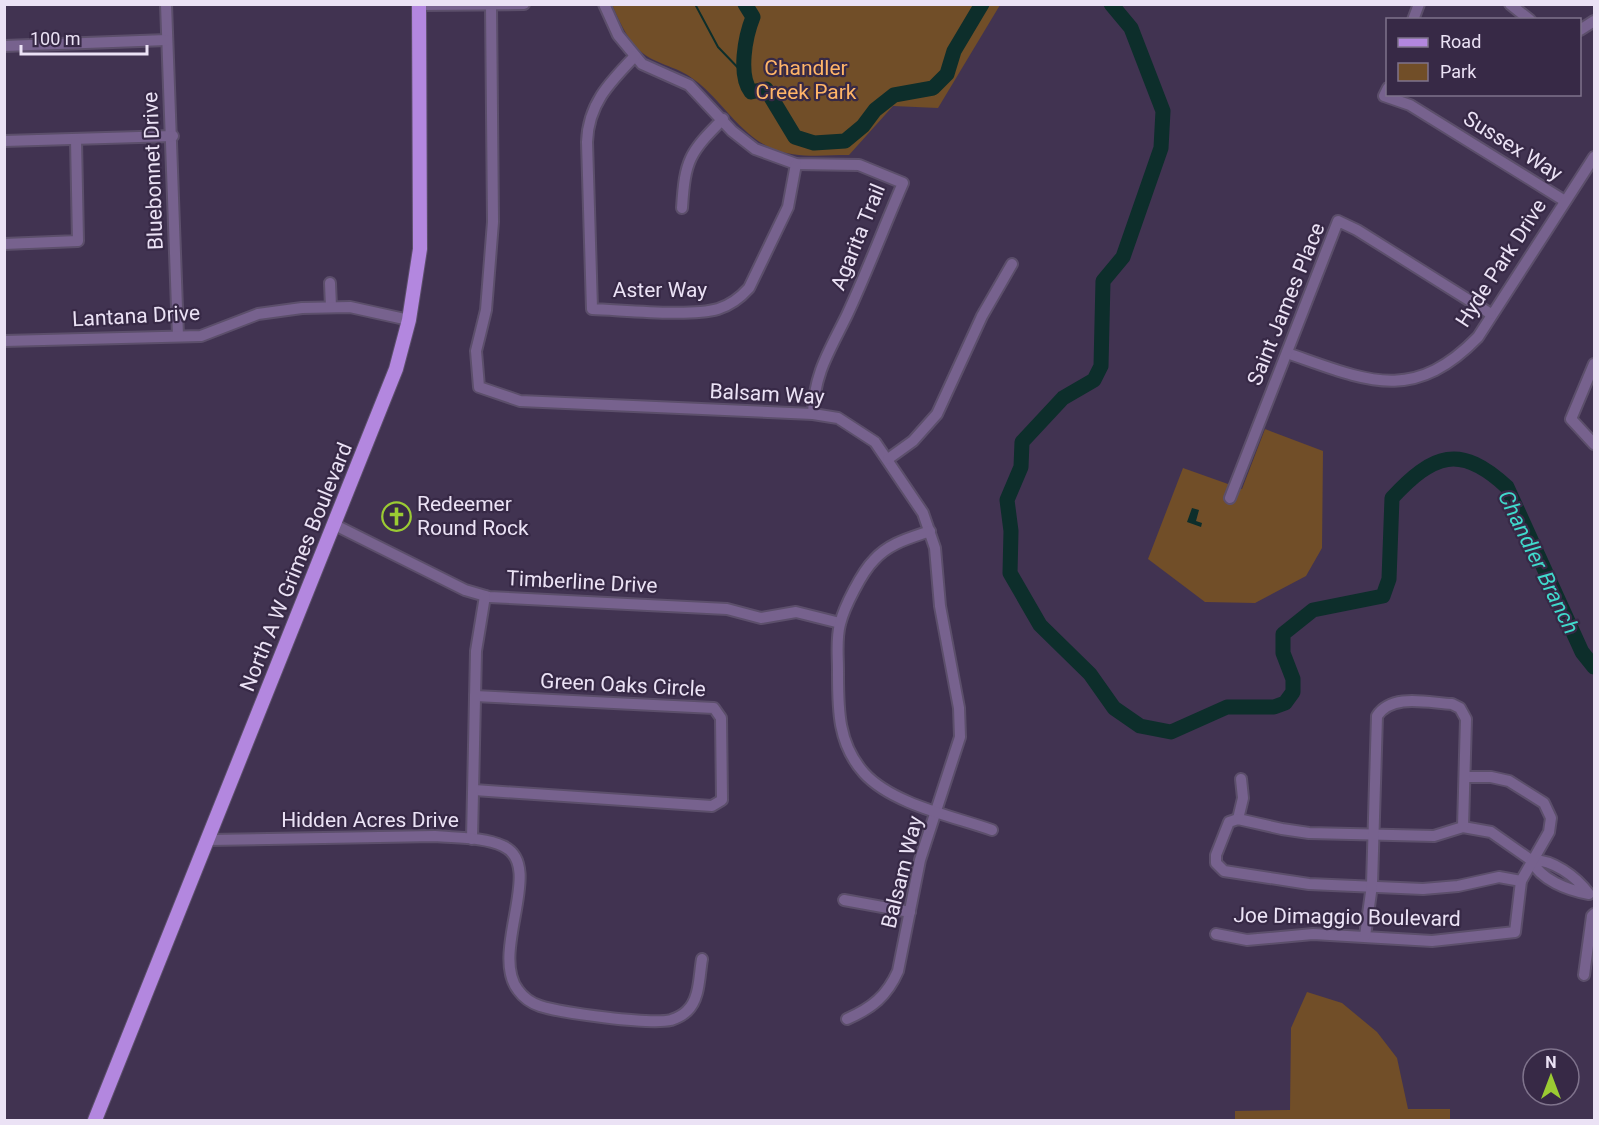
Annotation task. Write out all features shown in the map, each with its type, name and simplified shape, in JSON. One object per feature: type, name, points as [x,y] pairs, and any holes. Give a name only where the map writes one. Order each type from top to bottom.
[{"type":"main road","name":"North A W Grimes Boulevard","points":[[95,1120],[396,369],[409,320],[420,249],[419,5]]},
{"type":"street","name":"Bluebonnet Drive","points":[[166,4],[178,336]]},
{"type":"street","points":[[419,5],[524,4]]},
{"type":"street","name":"Agarita Trail","points":[[604,4],[618,35],[647,68],[689,85],[732,131],[755,149],[796,164],[859,165],[903,183],[847,315],[820,369],[814,390],[813,414]]},
{"type":"street","points":[[1510,4],[1528,18]]},
{"type":"street","name":"Balsam Way","points":[[491,5],[493,222],[486,310],[476,351],[479,387],[520,401],[813,414],[838,418],[851,424],[875,442],[923,513],[930,531],[935,548],[940,606],[960,723],[957,752],[920,860],[901,961],[893,983],[870,1008],[847,1019]]},
{"type":"street","points":[[1581,29],[1594,21]]},
{"type":"street","points":[[4,46],[167,40]]},
{"type":"street","name":"Aster Way","points":[[635,56],[605,87],[589,120],[587,142],[592,309],[707,311],[719,309],[740,297],[748,288],[788,207],[793,191],[796,164]]},
{"type":"street","name":"Sussex Way","points":[[1386,92],[1384,96],[1410,105],[1565,201]]},
{"type":"street","points":[[682,208],[684,178],[690,157],[723,120]]},
{"type":"street","points":[[4,141],[172,136]]},
{"type":"street","points":[[4,244],[78,241],[76,140]]},
{"type":"street","name":"Hyde Park Drive","points":[[1287,353],[1356,378],[1377,382],[1400,381],[1424,376],[1459,357],[1478,337],[1594,157]]},
{"type":"street","name":"Saint James Place","points":[[1230,498],[1338,221],[1357,230],[1491,314]]},
{"type":"street","points":[[888,459],[914,441],[937,414],[982,316],[1012,264]]},
{"type":"street","points":[[330,283],[331,307]]},
{"type":"street","name":"Lantana Drive","points":[[4,341],[201,336],[258,314],[331,307],[350,307],[409,320]]},
{"type":"street","points":[[1594,364],[1571,419],[1594,444]]},
{"type":"street","name":"Timberline Drive","points":[[335,525],[465,590],[485,596],[727,609],[761,618],[796,612],[840,622]]},
{"type":"street","points":[[930,531],[889,547],[874,560],[865,571],[840,622],[838,713],[842,734],[849,753],[863,773],[881,788],[898,797],[992,830]]},
{"type":"street","points":[[472,839],[477,633],[485,596]]},
{"type":"street","name":"Green Oaks Circle","points":[[474,790],[712,806],[722,800],[721,718],[714,708],[475,696]]},
{"type":"street","name":"Joe Dimaggio Boulevard","points":[[1372,885],[1377,716],[1384,705],[1395,701],[1452,704],[1460,708],[1466,719],[1463,827]]},
{"type":"street","points":[[1465,777],[1491,777],[1509,781],[1544,803],[1551,818],[1550,832],[1531,860],[1521,881]]},
{"type":"street","points":[[1241,779],[1243,798],[1234,820],[1310,833],[1434,836],[1463,827],[1491,832],[1531,860],[1537,872],[1577,886]]},
{"type":"street","name":"Joe Dimaggio Boulevard","points":[[1216,934],[1247,940],[1313,934],[1432,941],[1515,932],[1521,881],[1499,877],[1458,886],[1423,889],[1309,884],[1224,871],[1216,863],[1216,855],[1234,820]]},
{"type":"street","name":"Hidden Acres Drive","points":[[209,840],[435,836],[472,839],[506,847],[519,863],[521,871],[508,963],[516,988],[532,1002],[542,1006],[652,1021],[672,1019],[688,1011],[695,1000],[702,959]]},
{"type":"street","points":[[1531,860],[1543,860],[1550,863],[1592,896]]},
{"type":"street","points":[[1542,875],[1550,863]]},
{"type":"street","points":[[1365,936],[1372,885]]},
{"type":"street","points":[[844,900],[910,912]]},
{"type":"street","points":[[1584,975],[1594,914]]},
{"type":"green space","name":"Chandler Creek Park","points":[[612,5],[1000,5],[938,108],[893,106],[849,155],[819,156],[780,151],[748,133],[700,84],[682,72],[655,61],[637,48],[626,33]]},
{"type":"green space","points":[[1265,429],[1323,451],[1322,548],[1306,576],[1255,603],[1205,602],[1148,559],[1183,468],[1242,489]]},
{"type":"green space","points":[[1307,992],[1342,1003],[1377,1032],[1397,1058],[1408,1109],[1450,1109],[1450,1120],[1235,1120],[1235,1111],[1290,1110],[1291,1028]]},
{"type":"shaded area","points":[[1192,508],[1199,510],[1196,521],[1202,523],[1201,527],[1187,522]]},
{"type":"waterway","points":[[695,4],[718,47],[745,75]]},
{"type":"waterway","name":"Chandler Branch","points":[[745,4],[753,17],[744,56],[747,85],[751,92],[766,89],[795,137],[814,143],[845,141],[863,126],[875,110],[894,95],[933,88],[947,74],[954,51],[982,4]]},
{"type":"waterway","name":"Chandler Branch","points":[[1111,4],[1131,28],[1163,111],[1161,148],[1123,257],[1103,281],[1101,366],[1094,380],[1063,398],[1022,442],[1021,467],[1007,500],[1011,531],[1010,573],[1040,625],[1090,674],[1114,708],[1140,726],[1171,732],[1227,707],[1274,707],[1285,703],[1293,692],[1293,679],[1283,653],[1283,634],[1313,610],[1383,596],[1389,579],[1392,498],[1407,483],[1434,464],[1447,460],[1461,460],[1475,464],[1507,487],[1582,652],[1594,667]]},
{"type":"place","name":"Redeemer Round Rock","points":[[396,516]]}]
